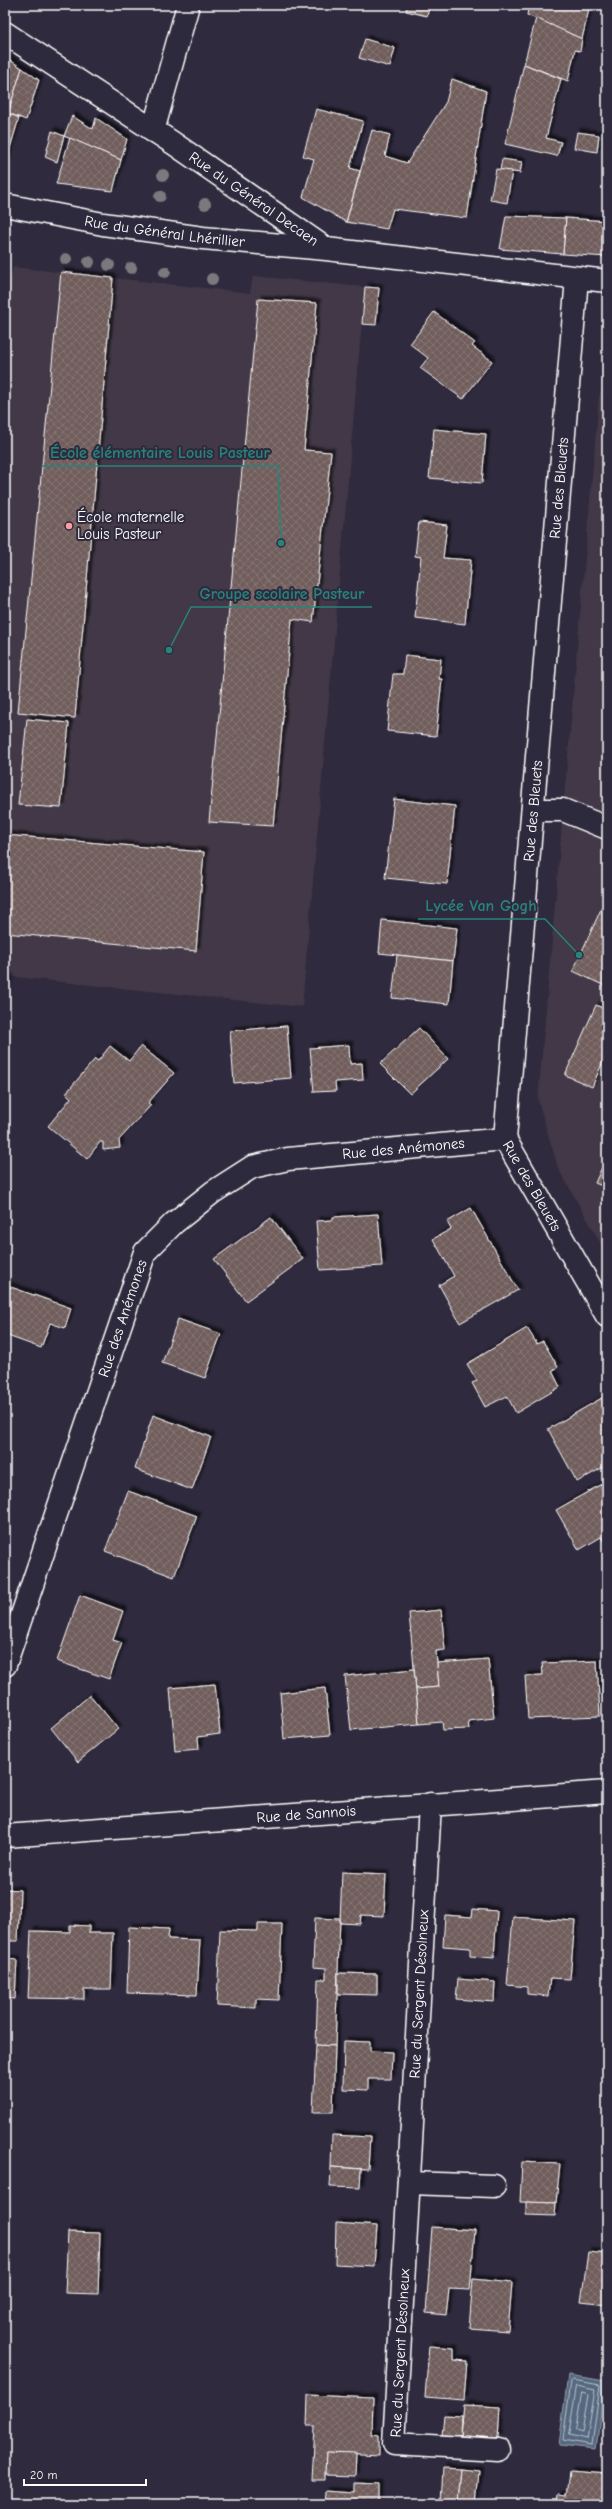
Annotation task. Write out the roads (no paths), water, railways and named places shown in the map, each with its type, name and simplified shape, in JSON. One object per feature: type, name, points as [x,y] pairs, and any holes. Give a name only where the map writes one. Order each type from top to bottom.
[{"type":"street","points":[[153,131],[188,5]]},
{"type":"street","name":"Rue du Général Decaen","points":[[5,34],[153,131],[326,249],[607,281]]},
{"type":"street","name":"Rue du Général Lhérillier","points":[[5,205],[103,224],[203,238],[326,249]]},
{"type":"street","name":"Rue des Bleuets","points":[[576,278],[505,1139],[607,1316]]},
{"type":"street","points":[[533,810],[563,810],[607,828]]},
{"type":"street","name":"Rue des Anémones","points":[[5,1665],[145,1252],[174,1223],[213,1192],[252,1167],[288,1159],[505,1139]]},
{"type":"street","name":"Rue de Sannois","points":[[5,1836],[607,1792]]},
{"type":"street","name":"Rue du Sergent Désolneux","points":[[430,1804],[394,2444],[498,2450]]},
{"type":"street","points":[[409,2183],[494,2186]]},
{"type":"water","points":[[568,2375],[605,2381],[596,2449],[559,2445]]},
{"type":"place","name":"École maternelle Louis Pasteur","points":[[69,526]]},
{"type":"place","name":"École élémentaire Louis Pasteur","points":[[281,543]]},
{"type":"place","name":"Groupe scolaire Pasteur","points":[[169,650]]},
{"type":"place","name":"Lycée Van Gogh","points":[[579,955]]}]
